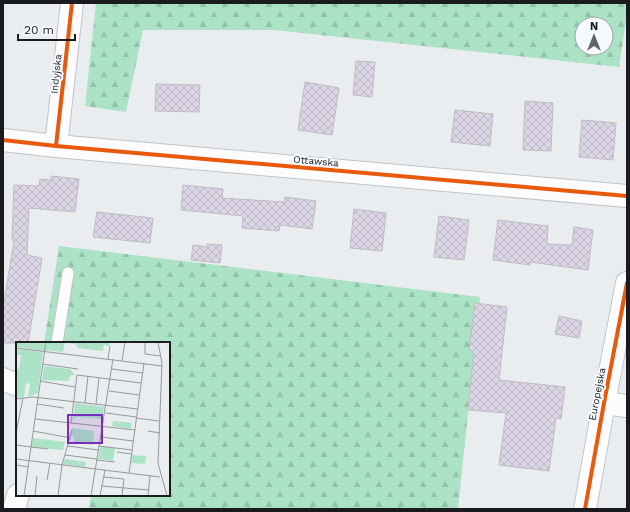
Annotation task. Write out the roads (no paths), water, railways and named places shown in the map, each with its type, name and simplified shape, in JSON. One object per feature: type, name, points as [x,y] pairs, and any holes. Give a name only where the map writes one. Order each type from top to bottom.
[{"type":"street","name":"Indyjska","points":[[56,146],[72,3]]},
{"type":"street","name":"Ottawska","points":[[3,140],[56,146],[627,196]]},
{"type":"street","name":"Europejska","points":[[585,509],[627,283]]},
{"type":"street","points":[[3,379],[16,385]]},
{"type":"street","points":[[604,403],[627,406]]},
{"type":"street","points":[[14,509],[18,496]]},
{"type":"lane","points":[[57,342],[68,273]]}]
